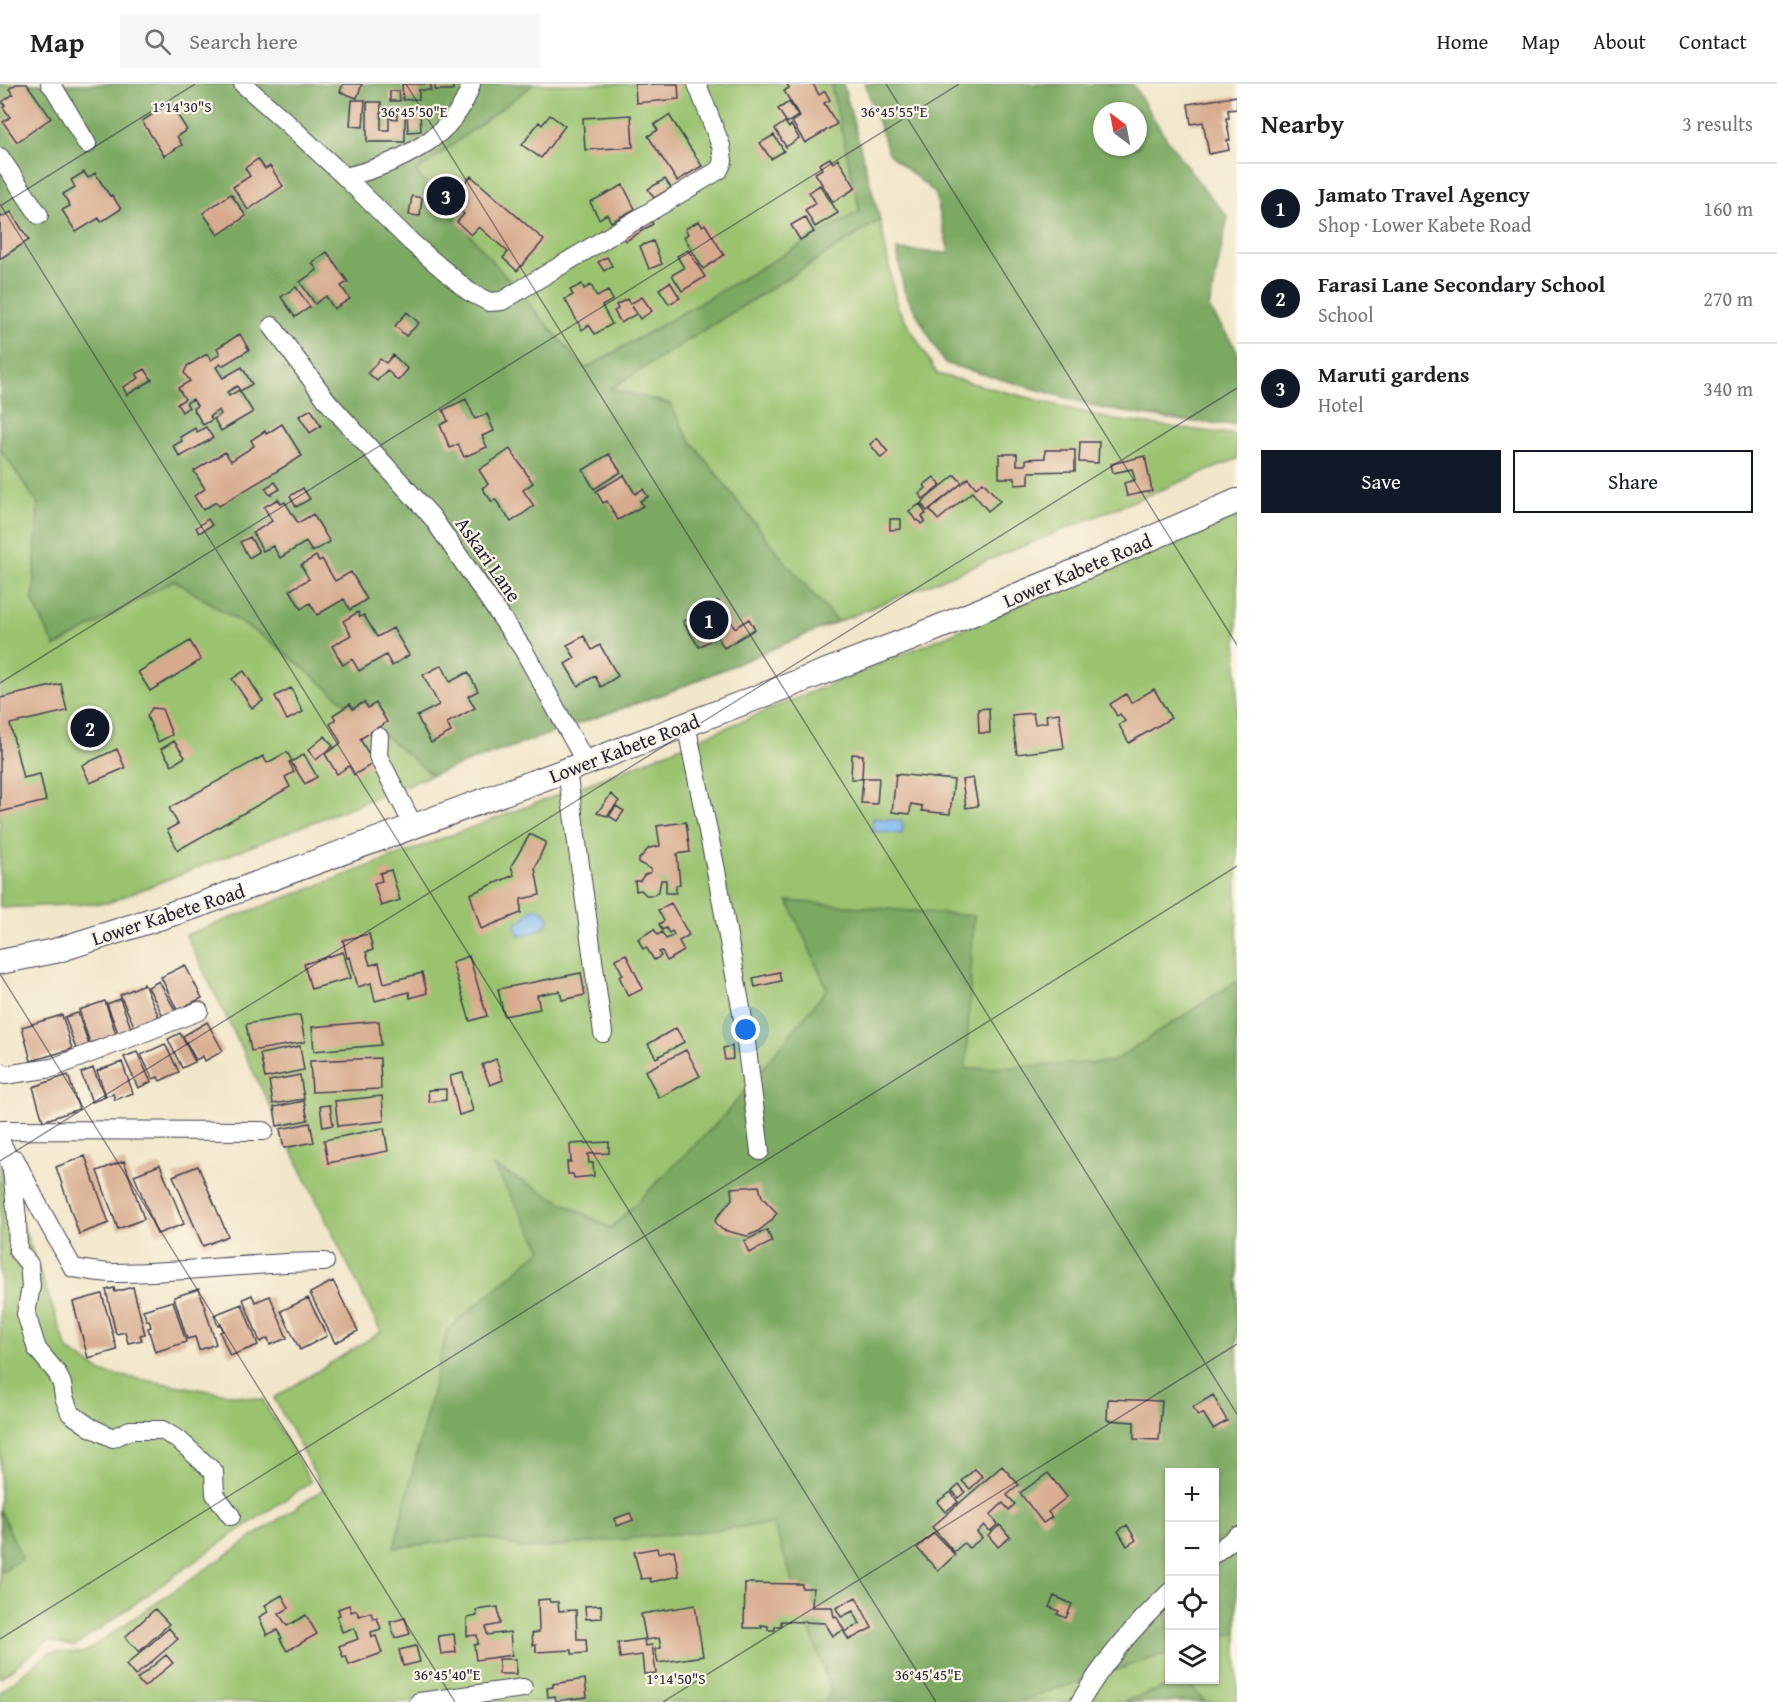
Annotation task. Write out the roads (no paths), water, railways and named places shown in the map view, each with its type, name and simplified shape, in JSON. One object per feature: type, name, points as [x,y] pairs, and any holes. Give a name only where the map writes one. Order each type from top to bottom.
[{"type":"main road","name":"Lower Kabete Road","points":[[0,962],[55,951],[195,906],[576,766],[910,639],[1062,578],[1237,501]]},
{"type":"street","points":[[50,84],[87,144]]},
{"type":"street","points":[[243,84],[292,127],[411,242],[468,291],[489,302],[502,301],[719,170],[723,161],[721,146],[697,84]]},
{"type":"street","points":[[345,177],[375,169],[415,150],[439,132],[459,112],[471,84]]},
{"type":"street","points":[[0,157],[39,215]]},
{"type":"street","name":"Askari Lane","points":[[272,326],[328,402],[432,517],[523,649],[576,766]]},
{"type":"street","points":[[686,724],[743,1018],[760,1151]]},
{"type":"street","points":[[379,737],[378,756],[413,825]]},
{"type":"street","points":[[576,766],[603,1034]]},
{"type":"street","points":[[0,1072],[5,1074],[52,1068],[199,1011]]},
{"type":"street","points":[[1,1128],[264,1131]]},
{"type":"street","points":[[1,1128],[37,1203],[73,1268],[112,1273],[325,1262]]},
{"type":"street","points":[[1,1128],[1,1143],[12,1170],[18,1226],[18,1251],[29,1264],[31,1286],[26,1314],[37,1349],[57,1373],[62,1384],[70,1413],[90,1427],[113,1438],[130,1430],[162,1430],[180,1441],[214,1472],[215,1494],[231,1516]]},
{"type":"street","points":[[1219,1551],[1237,1536]]},
{"type":"street","points":[[1080,1702],[1098,1673],[1122,1642],[1146,1614],[1165,1597]]},
{"type":"street","points":[[419,1702],[523,1688]]},
{"type":"water","points":[[873,818],[901,821],[902,834],[872,831]]},
{"type":"water","points":[[537,908],[549,917],[548,922],[539,930],[519,936],[515,924],[523,920],[531,910]]},
{"type":"place","name":"Maruti gardens","points":[[446,196]]},
{"type":"place","name":"Jamato Travel Agency","points":[[709,620]]},
{"type":"place","name":"Farasi Lane Secondary School","points":[[90,728]]}]
